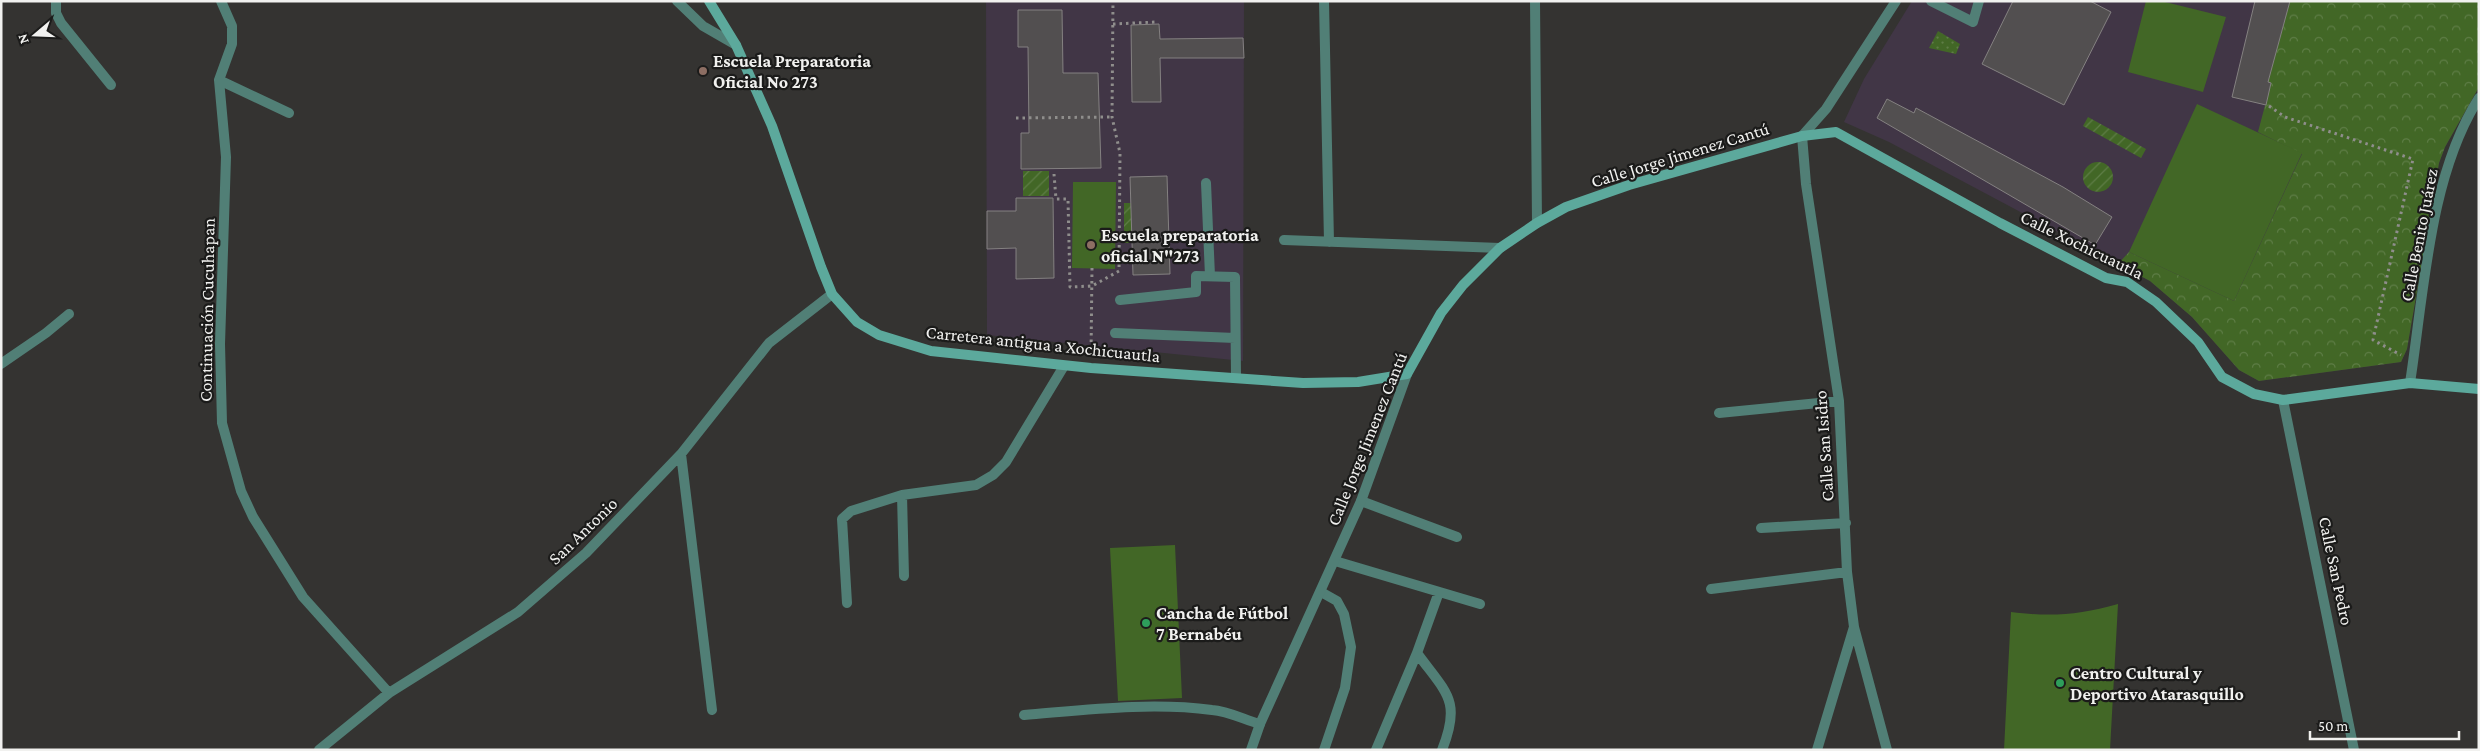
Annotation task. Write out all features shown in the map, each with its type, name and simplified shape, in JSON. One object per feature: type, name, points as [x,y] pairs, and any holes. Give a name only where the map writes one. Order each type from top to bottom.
[{"type":"main road","name":"Carretera antigua a Xochicuautla","points":[[709,1],[736,45],[772,126],[832,294],[857,322],[879,335],[903,344],[931,351],[1091,368],[1303,383],[1358,382],[1407,374]]},
{"type":"main road","name":"Calle Xochicuautla","points":[[1802,136],[1836,132],[2000,223],[2097,274],[2106,278],[2127,282],[2156,302],[2198,342],[2222,376],[2254,394],[2283,400],[2410,383],[2479,389]]},
{"type":"main road","name":"Calle Jorge Jimenez Cantú","points":[[1407,374],[1441,313],[1500,248],[1537,223],[1566,207],[1629,185],[1802,136]]},
{"type":"street","points":[[56,1],[56,13],[61,23],[110,85]]},
{"type":"street","name":"Continuación Cucuhapan","points":[[221,1],[232,26],[232,44],[219,80],[226,157],[220,344],[222,423],[240,491],[253,517],[303,597],[389,693]]},
{"type":"street","points":[[677,1],[703,26],[736,45]]},
{"type":"street","points":[[1324,1],[1329,242]]},
{"type":"street","points":[[1535,1],[1537,223]]},
{"type":"street","points":[[1802,136],[1826,109],[1896,1]]},
{"type":"street","points":[[1931,1],[1973,22],[1979,1]]},
{"type":"street","points":[[219,80],[289,113]]},
{"type":"street","name":"Calle Benito Juárez","points":[[2410,383],[2436,213],[2450,159],[2470,113],[2479,98]]},
{"type":"street","name":"Calle San Isidro","points":[[1802,136],[1806,184],[1839,401],[1848,572],[1854,627],[1817,750]]},
{"type":"street","points":[[1206,183],[1210,276]]},
{"type":"street","points":[[1284,240],[1500,248]]},
{"type":"street","points":[[1120,300],[1196,292],[1196,276],[1235,277],[1236,377]]},
{"type":"street","name":"San Antonio","points":[[319,750],[389,693],[518,612],[586,553],[681,454],[769,342],[832,294]]},
{"type":"street","points":[[1,364],[46,334],[68,314]]},
{"type":"street","points":[[1115,333],[1235,338]]},
{"type":"street","points":[[847,603],[842,519],[851,511],[902,495],[976,485],[993,475],[1006,462],[1064,366]]},
{"type":"street","name":"Calle Jorge Jimenez Cantú","points":[[1251,750],[1260,724],[1362,502],[1407,374]]},
{"type":"street","name":"Calle San Pedro","points":[[2283,400],[2354,750]]},
{"type":"street","points":[[1719,413],[1839,401]]},
{"type":"street","points":[[681,454],[712,710]]},
{"type":"street","points":[[902,495],[904,576]]},
{"type":"street","points":[[1362,502],[1457,537]]},
{"type":"street","points":[[1761,528],[1846,523]]},
{"type":"street","points":[[1335,561],[1480,604]]},
{"type":"street","points":[[1711,590],[1848,572]]},
{"type":"street","points":[[1321,592],[1336,601],[1340,607],[1351,647],[1345,688],[1324,750]]},
{"type":"street","points":[[1376,750],[1417,653],[1438,592]]},
{"type":"street","points":[[1854,627],[1886,750]]},
{"type":"street","points":[[1417,653],[1446,693],[1452,708],[1450,728],[1442,750]]},
{"type":"street","points":[[1024,715],[1096,709],[1171,708],[1214,710],[1260,724]]},
{"type":"path","points":[[1054,174],[1056,199],[1068,199],[1070,287],[1092,286],[1119,271],[1120,152],[1112,117],[1113,1]]},
{"type":"path","points":[[1113,24],[1156,22]]},
{"type":"path","points":[[2269,106],[2285,117],[2413,159],[2373,340],[2404,356],[2412,366]]},
{"type":"path","points":[[1016,118],[1112,117]]},
{"type":"path","points":[[1091,368],[1092,268]]},
{"type":"shaded area","name":"Escuela preparatoria oficial N\"273","points":[[986,1],[1244,1],[1243,361],[987,335]]},
{"type":"shaded area","points":[[1912,1],[2479,1],[2479,87],[2445,147],[2439,163],[2407,349],[2401,362],[2259,381],[2239,370],[2192,317],[2150,281],[1889,142],[1844,122],[1864,79]]},
{"type":"green space","points":[[2146,1],[2161,1],[2226,17],[2203,92],[2128,72]]},
{"type":"green space","points":[[2290,1],[2479,1],[2479,87],[2445,147],[2439,163],[2407,349],[2401,362],[2259,381],[2239,370],[2192,317],[2150,281],[2118,264],[2129,252],[2234,301],[2302,154],[2258,132],[2271,83],[2238,74]]},
{"type":"green space","points":[[1938,31],[1960,44],[1956,54],[1929,48]]},
{"type":"green space","points":[[2197,104],[2302,153],[2234,301],[2129,252]]},
{"type":"green space","points":[[2088,117],[2146,149],[2141,158],[2083,126]]},
{"type":"green space","points":[[2098,162],[2109,166],[2113,177],[2109,188],[2098,192],[2087,188],[2083,177],[2087,166]]},
{"type":"green space","points":[[1023,171],[1049,171],[1049,196],[1023,196]]},
{"type":"green space","points":[[1073,182],[1116,182],[1115,269],[1072,268]]},
{"type":"green space","points":[[1124,203],[1131,203],[1132,243],[1124,243]]},
{"type":"green space","name":"Cancha de Fútbol 7 Bernabéu","points":[[1175,545],[1182,698],[1118,701],[1110,548]]},
{"type":"green space","name":"Centro Cultural y Deportivo Atarasquillo","points":[[2118,604],[2110,750],[2004,750],[2011,612],[2065,614],[2090,611]]},
{"type":"building","points":[[2013,1],[2090,1],[2111,12],[2064,105],[1982,64]]},
{"type":"building","points":[[2255,1],[2290,1],[2268,82],[2271,83],[2266,105],[2232,97]]},
{"type":"building","points":[[1018,10],[1062,10],[1063,73],[1098,73],[1101,168],[1021,169],[1021,133],[1029,133],[1028,47],[1018,47]]},
{"type":"building","points":[[1159,24],[1160,39],[1243,38],[1244,58],[1160,58],[1161,102],[1132,102],[1131,25]]},
{"type":"building","points":[[1887,99],[1914,113],[1916,108],[2063,187],[2112,217],[2095,245],[1877,118]]},
{"type":"building","points":[[1167,176],[1170,274],[1133,275],[1130,177]]},
{"type":"building","points":[[1016,198],[1053,198],[1054,278],[1016,279],[1016,248],[987,249],[987,211],[1016,211]]},
{"type":"place","name":"Escuela Preparatoria Oficial No 273","points":[[703,71]]},
{"type":"place","name":"Escuela preparatoria oficial N\"273","points":[[1091,245]]},
{"type":"place","name":"Cancha de Fútbol 7 Bernabéu","points":[[1146,623]]},
{"type":"place","name":"Centro Cultural y Deportivo Atarasquillo","points":[[2060,683]]}]
